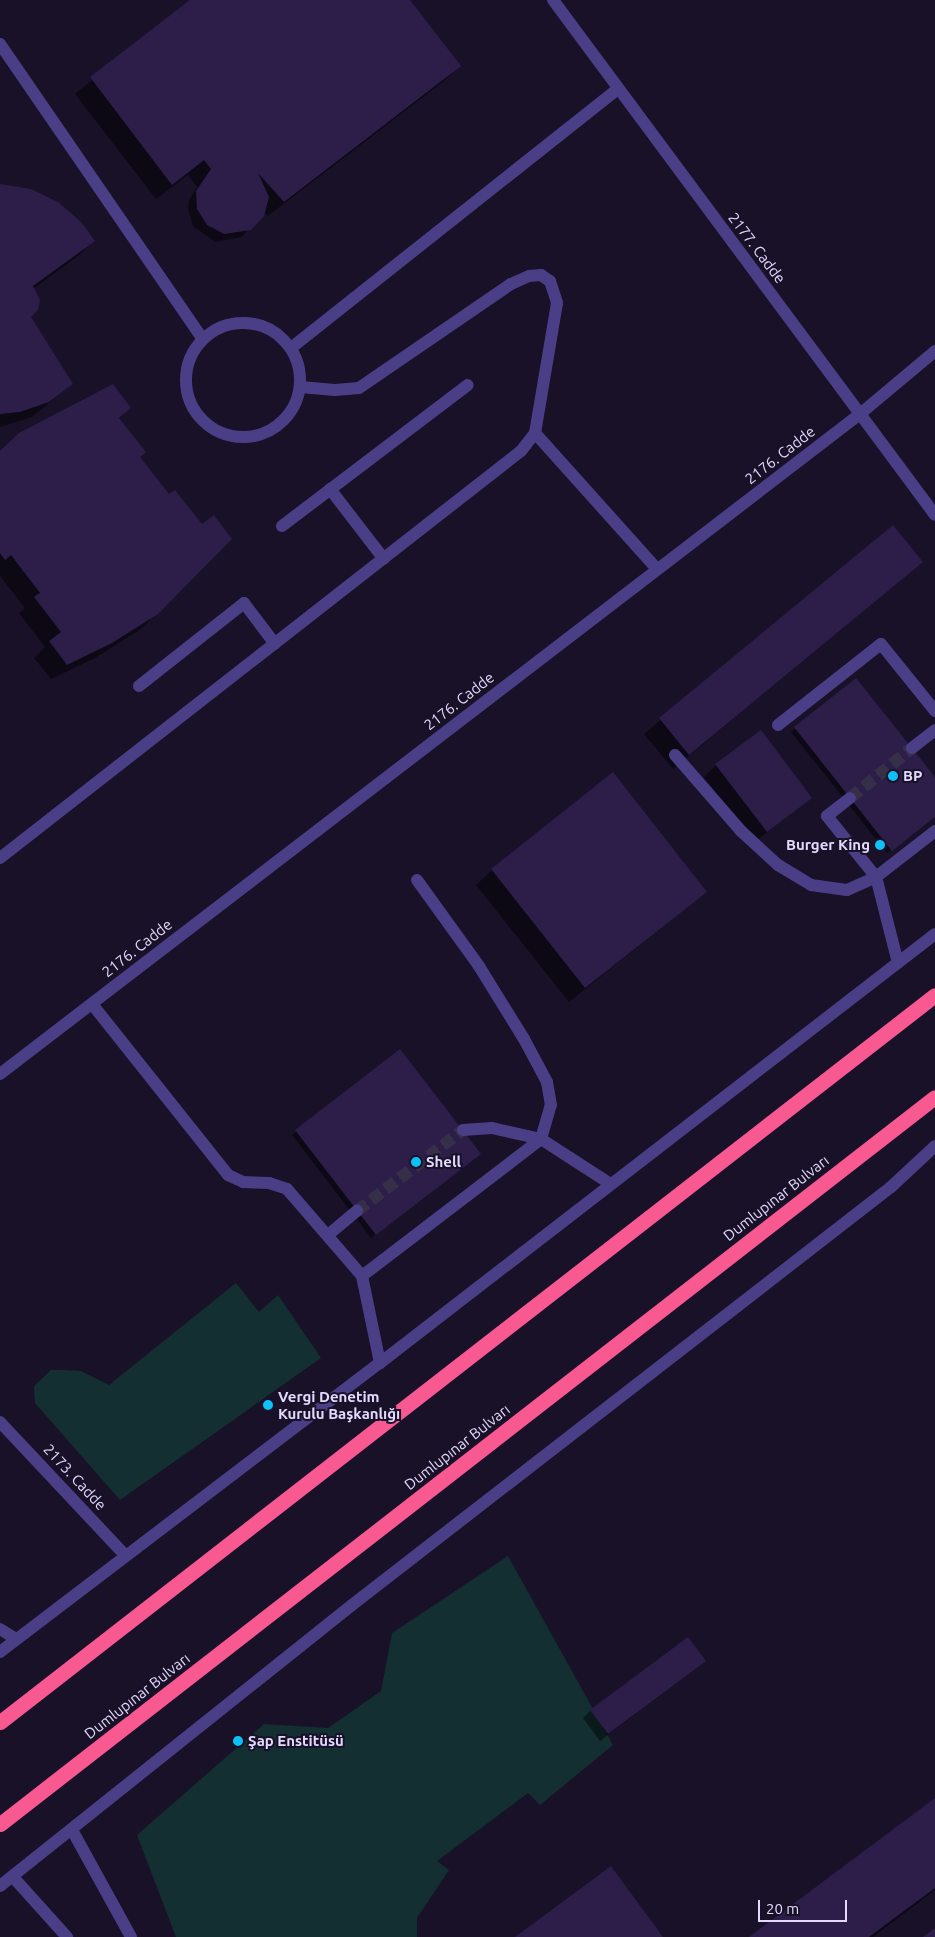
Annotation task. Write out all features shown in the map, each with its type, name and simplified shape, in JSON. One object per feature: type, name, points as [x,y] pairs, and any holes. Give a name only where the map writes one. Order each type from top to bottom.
[{"type":"highway","points":[[0,1722],[935,995]]},
{"type":"highway","name":"Dumlupınar Bulvarı","points":[[0,1824],[935,1097]]},
{"type":"street","name":"2177. Cadde","points":[[553,0],[935,515]]},
{"type":"street","points":[[1,49],[203,339]]},
{"type":"street","points":[[291,348],[618,89]]},
{"type":"street","points":[[0,858],[521,451],[535,433],[557,303],[552,285],[541,275],[529,276],[511,284],[359,388],[335,390],[300,387]]},
{"type":"street","points":[[239,323],[259,325],[277,334],[291,348],[298,367],[300,387],[294,405],[282,422],[265,433],[239,436],[226,435],[208,426],[192,406],[187,393],[186,374],[192,354],[203,339],[220,328],[239,323]]},
{"type":"street","name":"2176. Cadde","points":[[0,1074],[860,414],[935,351]]},
{"type":"street","points":[[282,526],[468,385]]},
{"type":"street","points":[[535,433],[658,570]]},
{"type":"street","points":[[330,489],[384,559]]},
{"type":"street","points":[[139,686],[244,603],[275,644]]},
{"type":"street","points":[[778,725],[881,644],[935,711]]},
{"type":"street","points":[[912,748],[935,730]]},
{"type":"street","points":[[675,755],[741,831],[778,865],[811,885],[829,889],[848,890],[876,877],[935,831]]},
{"type":"street","points":[[850,798],[827,816],[876,877],[898,962]]},
{"type":"street","points":[[362,1276],[541,1139],[550,1105],[547,1082],[479,966],[417,880]]},
{"type":"street","points":[[0,1652],[125,1555],[380,1363],[609,1183],[935,934]]},
{"type":"street","points":[[92,1004],[228,1175],[244,1182],[269,1183],[287,1189],[362,1276],[380,1363]]},
{"type":"street","points":[[463,1130],[492,1128],[541,1139],[609,1183]]},
{"type":"street","points":[[0,1886],[352,1605],[891,1186],[935,1146]]},
{"type":"street","points":[[328,1235],[357,1211]]},
{"type":"street","name":"2173. Cadde","points":[[0,1422],[125,1555]]},
{"type":"street","points":[[0,1629],[16,1639]]},
{"type":"street","points":[[72,1830],[131,1937]]},
{"type":"street","points":[[13,1877],[67,1937]]},
{"type":"green space","points":[[236,1283],[259,1312],[278,1295],[321,1358],[120,1500],[35,1403],[34,1386],[51,1370],[81,1371],[109,1385]]},
{"type":"green space","points":[[508,1556],[613,1745],[540,1805],[528,1793],[437,1861],[449,1870],[417,1918],[417,1937],[176,1937],[137,1835],[264,1724],[328,1728],[381,1691],[392,1633]]},
{"type":"building","points":[[190,0],[410,0],[461,66],[284,202],[258,173],[269,197],[264,216],[251,230],[224,234],[207,225],[197,209],[196,191],[211,169],[204,160],[172,185],[90,77]]},
{"type":"building","points":[[0,184],[31,189],[58,202],[81,222],[95,241],[33,286],[40,300],[38,310],[31,317],[73,384],[49,402],[20,412],[0,414]]},
{"type":"building","points":[[113,384],[131,408],[119,418],[146,452],[140,457],[169,494],[175,490],[202,524],[214,515],[232,539],[158,614],[112,643],[67,665],[49,641],[61,632],[34,597],[40,593],[11,555],[5,560],[0,553],[0,451],[19,433]]},
{"type":"building","points":[[893,525],[923,562],[689,755],[659,718]]},
{"type":"building","points":[[856,678],[935,777],[935,817],[892,851],[794,727]]},
{"type":"building","points":[[761,730],[812,798],[767,832],[715,764]]},
{"type":"building","points":[[613,772],[707,892],[585,988],[491,869]]},
{"type":"building","points":[[400,1049],[481,1154],[376,1235],[295,1130]]},
{"type":"building","points":[[688,1637],[706,1661],[608,1734],[590,1710]]},
{"type":"building","points":[[935,1798],[935,1888],[869,1937],[749,1937]]},
{"type":"building","points":[[611,1866],[663,1937],[515,1937]]},
{"type":"building","points":[[935,1928],[935,1937],[923,1937]]},
{"type":"tunnel","points":[[850,798],[912,748]]},
{"type":"tunnel","points":[[357,1211],[463,1130]]},
{"type":"place","name":"BP","points":[[893,776]]},
{"type":"place","name":"Burger King","points":[[880,845]]},
{"type":"place","name":"Shell","points":[[416,1162]]},
{"type":"place","name":"Vergi Denetim Kurulu Başkanlığı","points":[[268,1405]]},
{"type":"place","name":"Şap Enstitüsü","points":[[238,1741]]}]
